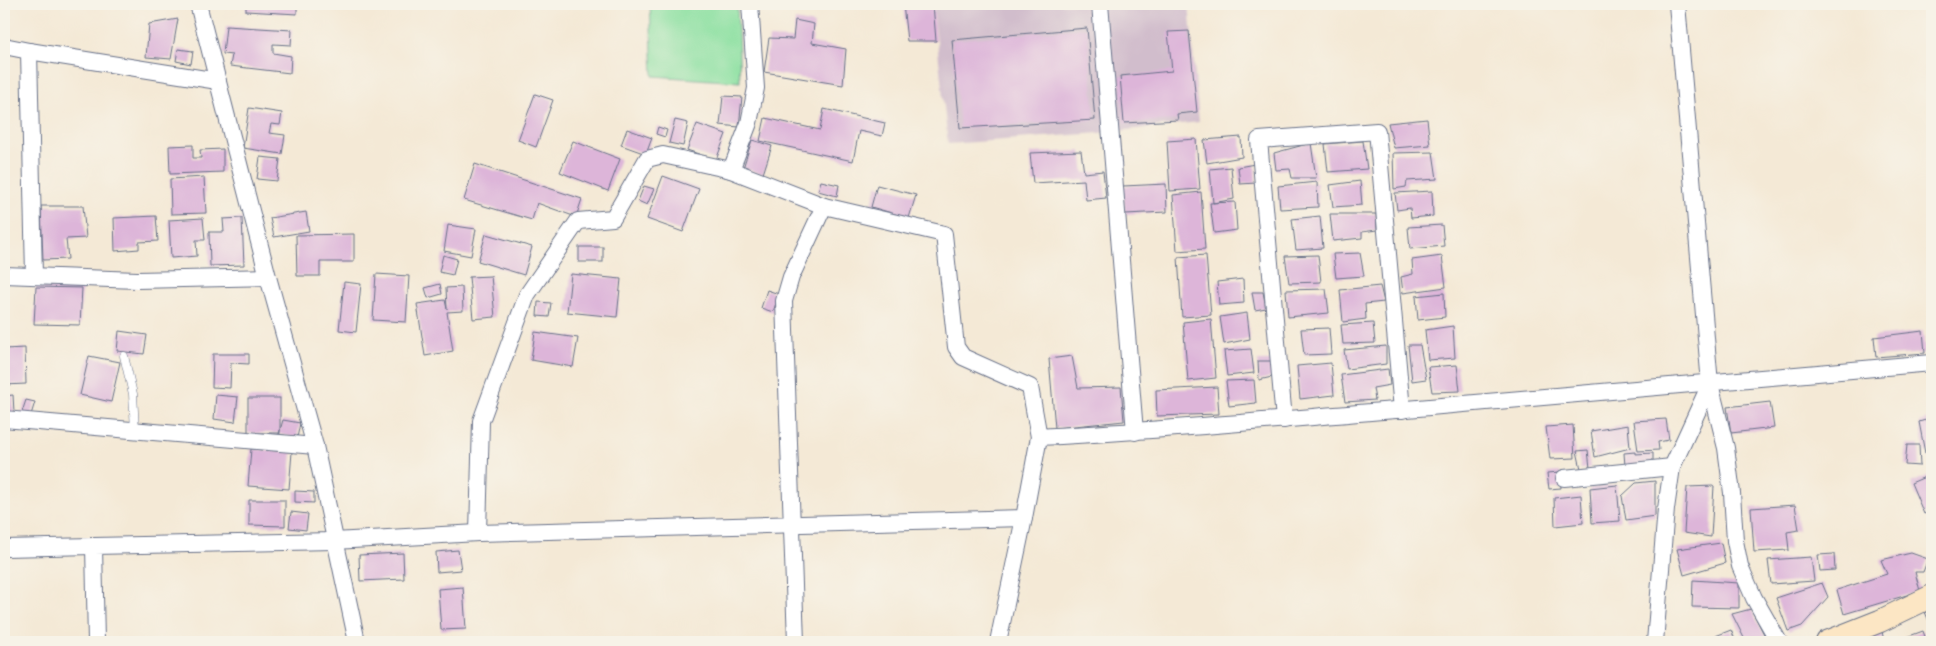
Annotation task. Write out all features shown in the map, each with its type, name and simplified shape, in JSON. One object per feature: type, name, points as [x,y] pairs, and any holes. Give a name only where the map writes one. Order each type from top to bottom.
[{"type":"main road","points":[[1842,640],[1932,596]]},
{"type":"street","points":[[198,4],[268,277],[315,446],[357,642]]},
{"type":"street","points":[[732,170],[749,123],[756,88],[750,4]]},
{"type":"street","points":[[1100,4],[1135,432]]},
{"type":"street","points":[[1677,4],[1710,384],[1726,448],[1732,493],[1735,541],[1740,566],[1754,598],[1779,642]]},
{"type":"street","points":[[4,46],[218,81]]},
{"type":"street","points":[[28,51],[34,276]]},
{"type":"street","points":[[1284,420],[1259,140],[1377,131],[1402,410]]},
{"type":"street","points":[[478,533],[481,421],[527,294],[578,221],[613,218],[647,159],[662,155],[732,170],[824,206],[944,234],[956,348],[963,357],[1030,387],[1039,437],[998,642]]},
{"type":"street","points":[[796,642],[784,302],[791,278],[824,206]]},
{"type":"street","points":[[4,275],[137,280],[268,277]]},
{"type":"street","points":[[1039,437],[1135,432],[1284,420],[1932,363]]},
{"type":"street","points":[[1655,642],[1666,509],[1672,467],[1710,384]]},
{"type":"street","points":[[4,419],[315,446]]},
{"type":"street","points":[[1564,478],[1672,467]]},
{"type":"street","points":[[4,548],[334,541],[478,533],[1024,518]]},
{"type":"street","points":[[94,546],[96,642]]},
{"type":"lane","points":[[124,356],[133,394],[135,430]]},
{"type":"shaded area","points":[[933,4],[1189,4],[1199,122],[1100,133],[948,144]]},
{"type":"green space","points":[[650,4],[737,4],[740,82],[653,76]]},
{"type":"building","points":[[246,4],[297,4],[297,14],[246,11]]},
{"type":"building","points":[[903,4],[933,4],[936,41],[907,41]]},
{"type":"building","points":[[178,19],[171,59],[146,57],[149,24]]},
{"type":"building","points":[[795,20],[814,24],[812,43],[846,49],[843,85],[764,72],[769,38],[793,39]]},
{"type":"building","points":[[226,26],[292,30],[291,45],[273,44],[273,53],[291,56],[290,73],[230,66],[232,55],[223,54]]},
{"type":"building","points":[[1087,28],[1095,120],[960,128],[952,40]]},
{"type":"building","points":[[1189,31],[1197,112],[1177,114],[1178,120],[1124,123],[1120,76],[1172,71],[1168,32]]},
{"type":"building","points":[[178,49],[193,51],[191,64],[176,61]]},
{"type":"building","points":[[535,94],[553,100],[536,147],[518,140]]},
{"type":"building","points":[[723,96],[742,97],[739,127],[720,125]]},
{"type":"building","points":[[249,108],[282,113],[280,125],[271,124],[269,133],[285,135],[282,154],[243,148]]},
{"type":"building","points":[[824,109],[885,123],[882,136],[859,131],[853,161],[760,141],[765,118],[820,130]]},
{"type":"building","points":[[1427,119],[1430,145],[1394,148],[1388,123]]},
{"type":"building","points":[[675,120],[688,123],[683,146],[669,143]]},
{"type":"building","points":[[697,124],[726,134],[716,160],[687,150]]},
{"type":"building","points":[[658,127],[667,130],[665,137],[656,134]]},
{"type":"building","points":[[627,129],[652,138],[646,154],[621,145]]},
{"type":"building","points":[[1241,137],[1242,157],[1207,163],[1204,140]]},
{"type":"building","points":[[1196,139],[1200,189],[1170,191],[1167,141]]},
{"type":"building","points":[[752,140],[772,146],[763,174],[743,168]]},
{"type":"building","points":[[573,141],[620,159],[608,191],[560,172]]},
{"type":"building","points":[[1363,141],[1367,169],[1328,172],[1325,144]]},
{"type":"building","points":[[1311,143],[1316,178],[1292,178],[1290,169],[1276,170],[1274,153]]},
{"type":"building","points":[[193,145],[193,158],[201,158],[200,150],[223,149],[223,172],[170,174],[169,146]]},
{"type":"building","points":[[1081,151],[1084,173],[1103,171],[1106,198],[1086,200],[1084,180],[1033,183],[1030,153]]},
{"type":"building","points":[[1433,152],[1437,179],[1407,181],[1406,187],[1394,189],[1393,153]]},
{"type":"building","points":[[260,157],[280,159],[277,181],[257,179]]},
{"type":"building","points":[[475,164],[582,199],[576,217],[537,203],[532,220],[464,200]]},
{"type":"building","points":[[1255,164],[1256,183],[1240,184],[1238,167]]},
{"type":"building","points":[[1231,167],[1234,199],[1213,203],[1210,169]]},
{"type":"building","points":[[663,176],[699,189],[683,232],[647,219]]},
{"type":"building","points":[[204,177],[206,213],[171,214],[170,179]]},
{"type":"building","points":[[821,181],[839,185],[837,196],[818,191]]},
{"type":"building","points":[[1360,181],[1362,205],[1333,207],[1330,185]]},
{"type":"building","points":[[1317,182],[1318,207],[1280,209],[1278,186]]},
{"type":"building","points":[[1166,184],[1167,212],[1125,214],[1123,186]]},
{"type":"building","points":[[877,185],[916,195],[909,218],[871,207]]},
{"type":"building","points":[[644,186],[654,189],[647,205],[638,201]]},
{"type":"building","points":[[1432,191],[1433,216],[1411,218],[1410,208],[1397,210],[1395,193]]},
{"type":"building","points":[[1201,192],[1205,249],[1177,251],[1173,195]]},
{"type":"building","points":[[1235,202],[1237,230],[1214,233],[1210,203]]},
{"type":"building","points":[[41,206],[83,206],[86,238],[66,239],[68,259],[43,260]]},
{"type":"building","points":[[306,212],[309,231],[274,237],[270,218]]},
{"type":"building","points":[[1330,214],[1376,214],[1377,230],[1362,232],[1362,238],[1333,241]]},
{"type":"building","points":[[156,216],[158,241],[139,242],[139,249],[115,251],[114,218]]},
{"type":"building","points":[[1320,216],[1323,248],[1296,250],[1292,219]]},
{"type":"building","points":[[203,218],[205,240],[196,240],[197,256],[171,258],[169,220]]},
{"type":"building","points":[[242,218],[244,265],[210,266],[209,232],[224,232],[223,219]]},
{"type":"building","points":[[448,225],[476,229],[471,256],[444,251]]},
{"type":"building","points":[[1442,225],[1444,246],[1410,249],[1408,227]]},
{"type":"building","points":[[354,234],[354,262],[320,262],[320,276],[297,276],[296,235]]},
{"type":"building","points":[[486,234],[532,247],[524,275],[478,261]]},
{"type":"building","points":[[579,247],[603,247],[603,262],[579,262]]},
{"type":"building","points":[[1360,253],[1364,276],[1336,278],[1333,254]]},
{"type":"building","points":[[443,255],[457,259],[453,275],[439,272]]},
{"type":"building","points":[[1206,255],[1211,315],[1182,317],[1178,257]]},
{"type":"building","points":[[1318,255],[1321,282],[1289,283],[1285,256]]},
{"type":"building","points":[[1442,256],[1446,287],[1403,293],[1401,277],[1413,274],[1412,260]]},
{"type":"building","points":[[376,274],[409,276],[406,322],[373,320]]},
{"type":"building","points":[[571,274],[621,279],[617,317],[567,312]]},
{"type":"building","points":[[491,276],[495,317],[473,319],[469,277]]},
{"type":"building","points":[[1243,279],[1244,303],[1219,305],[1217,282]]},
{"type":"building","points":[[344,282],[361,284],[356,332],[339,330]]},
{"type":"building","points":[[440,284],[442,294],[428,298],[425,288]]},
{"type":"building","points":[[1380,286],[1384,302],[1365,304],[1366,319],[1343,322],[1340,290]]},
{"type":"building","points":[[36,287],[82,288],[80,325],[34,324]]},
{"type":"building","points":[[462,287],[463,311],[447,312],[453,351],[425,356],[417,304],[445,300],[447,309],[446,288]]},
{"type":"building","points":[[1326,289],[1329,313],[1288,317],[1286,290]]},
{"type":"building","points":[[767,290],[779,294],[773,312],[761,308]]},
{"type":"building","points":[[1252,292],[1263,292],[1266,308],[1255,310]]},
{"type":"building","points":[[1444,293],[1445,317],[1418,320],[1416,296]]},
{"type":"building","points":[[538,302],[551,303],[549,317],[537,316]]},
{"type":"building","points":[[1247,313],[1250,339],[1224,344],[1220,317]]},
{"type":"building","points":[[1211,319],[1216,378],[1188,381],[1183,322]]},
{"type":"building","points":[[1373,323],[1375,343],[1343,344],[1341,325]]},
{"type":"building","points":[[1453,326],[1455,358],[1428,360],[1425,330]]},
{"type":"building","points":[[1329,328],[1331,354],[1304,355],[1301,329]]},
{"type":"building","points":[[119,331],[147,335],[144,354],[117,351]]},
{"type":"building","points":[[1923,331],[1925,353],[1876,357],[1874,337]]},
{"type":"building","points":[[535,332],[578,338],[573,367],[531,360]]},
{"type":"building","points":[[1408,345],[1420,345],[1426,379],[1412,381]]},
{"type":"building","points":[[1386,346],[1386,364],[1347,369],[1344,350]]},
{"type":"building","points":[[25,348],[26,384],[4,385],[4,349]]},
{"type":"building","points":[[1251,349],[1254,373],[1227,376],[1224,351]]},
{"type":"building","points":[[213,354],[249,354],[249,364],[231,363],[230,388],[212,387]]},
{"type":"building","points":[[89,356],[120,362],[111,402],[80,395]]},
{"type":"building","points":[[1072,356],[1078,388],[1121,387],[1124,421],[1055,428],[1049,359]]},
{"type":"building","points":[[1258,361],[1271,361],[1272,377],[1259,380]]},
{"type":"building","points":[[1331,363],[1334,395],[1300,399],[1297,366]]},
{"type":"building","points":[[1457,365],[1460,391],[1432,392],[1428,367]]},
{"type":"building","points":[[1388,369],[1390,385],[1373,388],[1375,400],[1345,402],[1341,375]]},
{"type":"building","points":[[1254,380],[1256,403],[1229,406],[1226,381]]},
{"type":"building","points":[[1217,387],[1219,414],[1157,416],[1156,390]]},
{"type":"building","points":[[13,395],[14,412],[4,413],[4,396]]},
{"type":"building","points":[[216,395],[238,397],[235,422],[214,419]]},
{"type":"building","points":[[248,398],[280,398],[280,433],[248,433]]},
{"type":"building","points":[[26,400],[35,402],[30,418],[21,415]]},
{"type":"building","points":[[1770,402],[1774,428],[1731,433],[1727,407]]},
{"type":"building","points":[[1932,418],[1932,450],[1925,453],[1919,422]]},
{"type":"building","points":[[1666,419],[1669,440],[1658,442],[1659,450],[1638,451],[1634,421]]},
{"type":"building","points":[[283,420],[300,423],[297,438],[279,434]]},
{"type":"building","points":[[1573,425],[1575,458],[1550,459],[1546,427]]},
{"type":"building","points":[[1628,425],[1630,448],[1595,457],[1591,431]]},
{"type":"building","points":[[1907,445],[1919,445],[1920,466],[1905,465]]},
{"type":"building","points":[[251,449],[292,452],[289,489],[248,486]]},
{"type":"building","points":[[1588,450],[1590,468],[1581,469],[1577,451]]},
{"type":"building","points":[[1635,452],[1635,454],[1653,453],[1653,463],[1625,466],[1624,453]]},
{"type":"building","points":[[1560,472],[1561,488],[1549,489],[1547,473]]},
{"type":"building","points":[[1932,474],[1932,510],[1924,514],[1911,483]]},
{"type":"building","points":[[1655,481],[1655,516],[1626,520],[1622,496],[1636,483]]},
{"type":"building","points":[[1617,485],[1620,521],[1592,523],[1590,488]]},
{"type":"building","points":[[1714,486],[1711,537],[1684,533],[1687,487]]},
{"type":"building","points":[[295,491],[314,492],[314,503],[295,502]]},
{"type":"building","points":[[1581,495],[1583,523],[1555,526],[1554,498]]},
{"type":"building","points":[[249,500],[285,500],[285,526],[249,525]]},
{"type":"building","points":[[1795,505],[1799,530],[1787,532],[1789,550],[1754,552],[1751,508]]},
{"type":"building","points":[[291,512],[308,514],[306,530],[289,528]]},
{"type":"building","points":[[1721,543],[1725,563],[1684,575],[1677,549]]},
{"type":"building","points":[[458,550],[461,570],[437,572],[436,552]]},
{"type":"building","points":[[403,553],[404,579],[360,581],[359,555]]},
{"type":"building","points":[[1911,553],[1928,559],[1923,572],[1915,572],[1920,591],[1844,614],[1837,590],[1887,574],[1881,560]]},
{"type":"building","points":[[1834,554],[1835,570],[1820,571],[1818,555]]},
{"type":"building","points":[[1811,557],[1814,581],[1771,584],[1768,560]]},
{"type":"building","points":[[1693,580],[1739,583],[1739,608],[1692,607]]},
{"type":"building","points":[[1822,583],[1828,597],[1802,626],[1788,631],[1776,598]]},
{"type":"building","points":[[463,587],[466,629],[441,630],[438,589]]},
{"type":"building","points":[[1751,609],[1768,642],[1746,642],[1732,614]]},
{"type":"building","points":[[1932,609],[1932,628],[1925,612]]},
{"type":"building","points":[[1731,630],[1736,642],[1700,642]]},
{"type":"building","points":[[1882,631],[1884,642],[1865,642],[1862,637]]},
{"type":"building","points":[[1923,631],[1927,642],[1893,642]]}]
